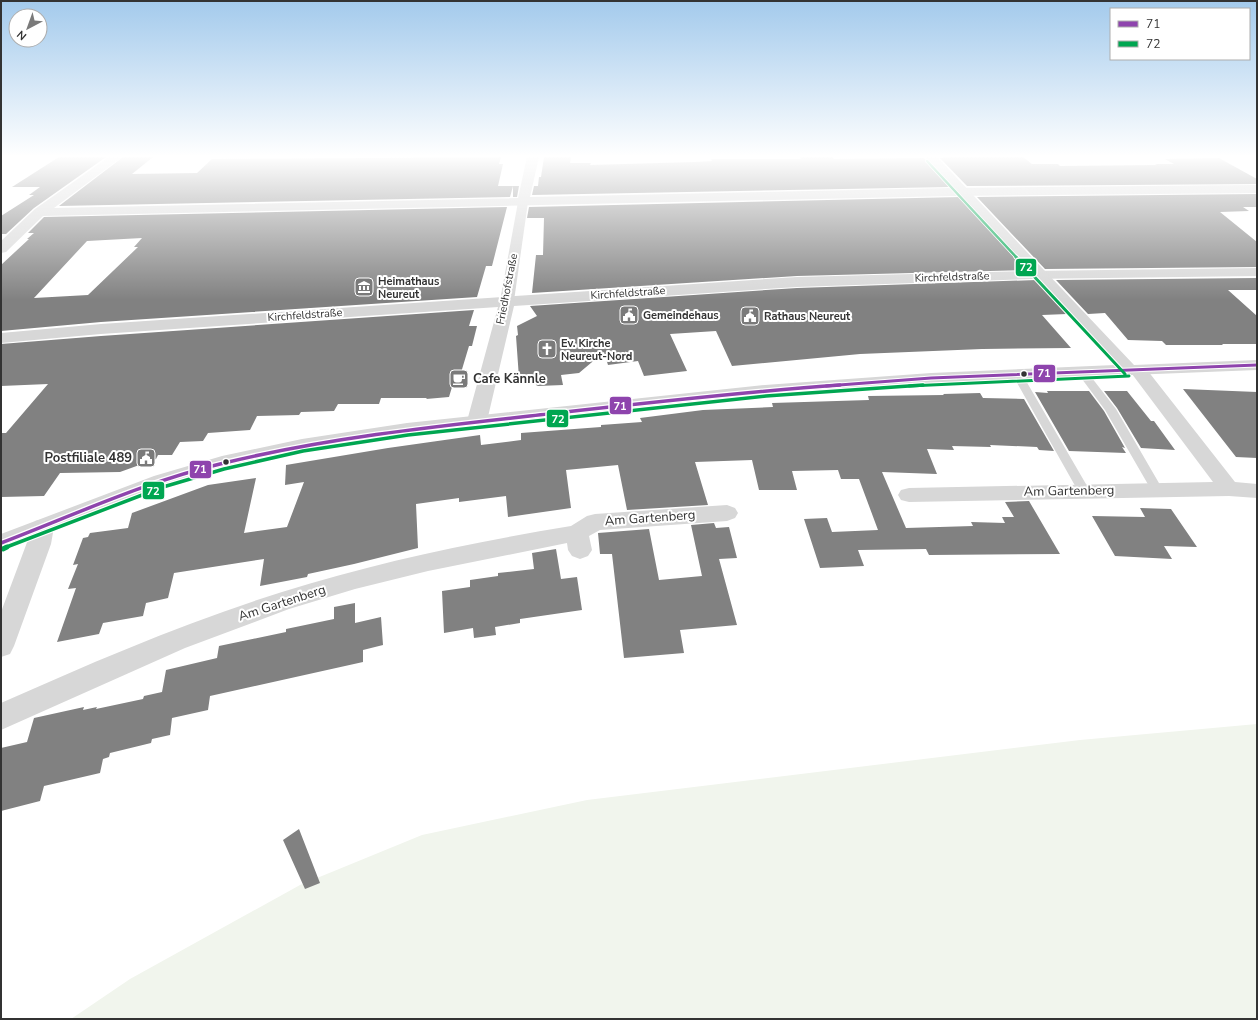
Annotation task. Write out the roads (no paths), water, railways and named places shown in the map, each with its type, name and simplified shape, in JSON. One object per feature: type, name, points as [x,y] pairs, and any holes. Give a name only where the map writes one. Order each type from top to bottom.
[{"type":"street","points":[[1,249],[40,212],[50,205]]},
{"type":"street","points":[[40,212],[397,205]]},
{"type":"street","name":"Friedhofstraße","points":[[477,421],[507,301],[523,205]]},
{"type":"street","points":[[975,205],[1134,370],[1230,489]]},
{"type":"street","name":"Kirchfeldstraße","points":[[1,338],[109,328],[805,282],[1042,275],[1257,272]]},
{"type":"street","points":[[1,542],[161,481],[222,463],[302,445],[407,429],[765,390],[931,378],[1257,365]]},
{"type":"street","name":"Am Gartenberg","points":[[909,495],[1230,489],[1257,491]]},
{"type":"street","name":"Am Gartenberg","points":[[1,717],[186,637],[284,600],[429,560],[503,545],[578,542],[595,522],[727,513]]},
{"type":"street","points":[[1,646],[39,544],[43,527]]},
{"type":"lane","points":[[1081,371],[1110,409],[1157,490]]},
{"type":"lane","points":[[1017,374],[1084,491]]},
{"type":"place","name":"Heimathaus Neureut","points":[[364,287]]},
{"type":"place","name":"Gemeindehaus","points":[[629,315]]},
{"type":"place","name":"Rathaus Neureut","points":[[750,316]]},
{"type":"place","name":"Ev. Kirche Neureut-Nord","points":[[547,349]]},
{"type":"place","name":"Cafe Kännle","points":[[459,379]]},
{"type":"place","name":"Postfiliale 489","points":[[146,458]]}]
